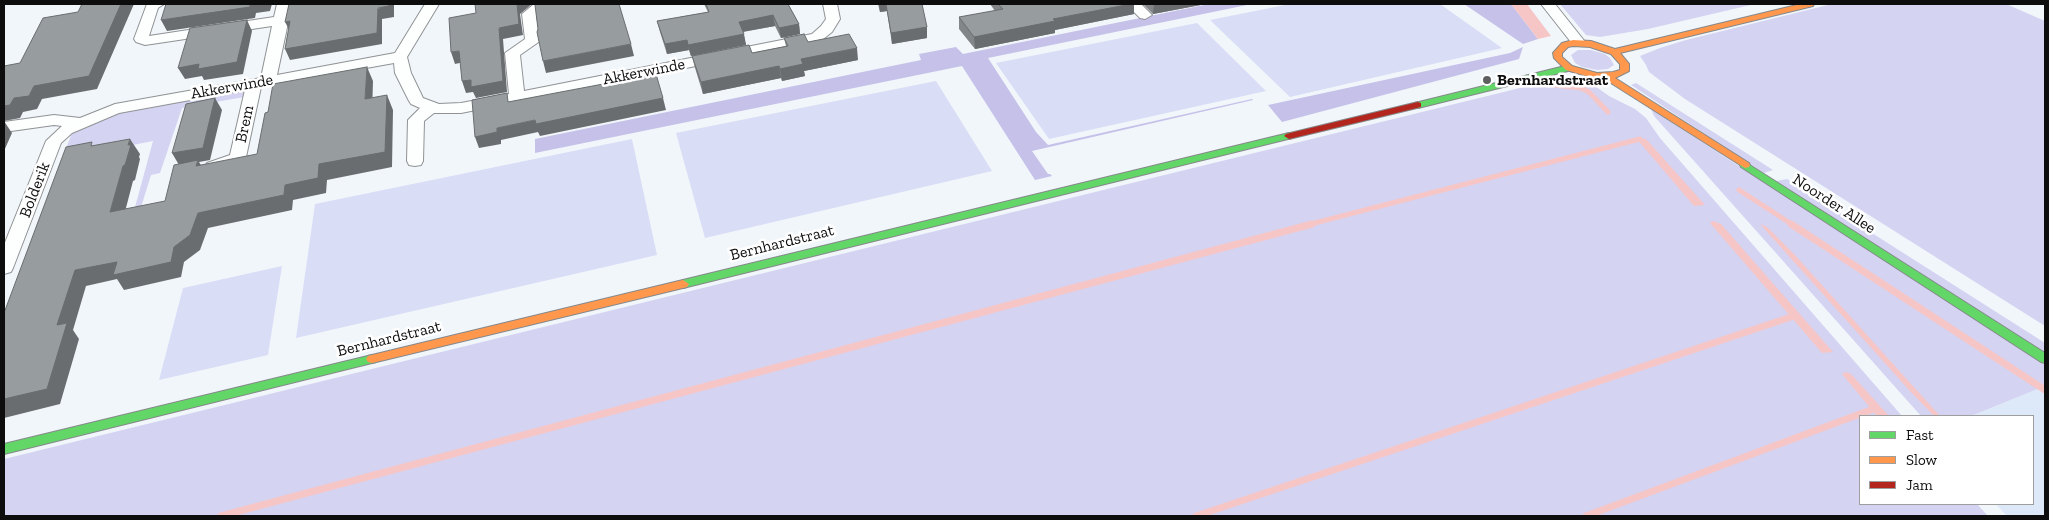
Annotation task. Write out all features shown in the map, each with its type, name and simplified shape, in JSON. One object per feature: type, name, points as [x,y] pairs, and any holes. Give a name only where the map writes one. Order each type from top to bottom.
[{"type":"street","points":[[157,4],[152,6],[141,39],[145,41],[280,20]]},
{"type":"street","points":[[261,82],[284,4]]},
{"type":"street","points":[[415,161],[416,120],[431,107],[417,101],[403,73],[400,57],[432,4]]},
{"type":"street","points":[[517,97],[512,53],[533,41],[529,14],[538,7],[556,4]]},
{"type":"street","name":"Akkerwinde","points":[[431,107],[437,109],[461,108],[806,40],[817,36],[827,29],[832,19],[830,4]]},
{"type":"street","points":[[1133,4],[1145,15]]},
{"type":"street","points":[[1548,4],[1579,43]]},
{"type":"street","points":[[1614,52],[1810,4]]},
{"type":"street","points":[[1579,43],[1600,46],[1614,52],[1622,59],[1627,73],[1606,76],[1587,74],[1569,68],[1558,58],[1557,53],[1565,45],[1579,43]]},
{"type":"street","name":"Akkerwinde","points":[[4,127],[54,120],[80,123],[115,109],[400,57]]},
{"type":"street","name":"Bernhardstraat","points":[[4,449],[1569,68]]},
{"type":"street","name":"Noorder Allee","points":[[1606,76],[2045,359]]},
{"type":"street","name":"Brem","points":[[197,170],[222,165],[238,157],[261,82]]},
{"type":"street","name":"Bolderik","points":[[4,268],[54,141],[66,130],[80,123]]},
{"type":"shaded area","points":[[1209,4],[1252,4],[988,58],[1036,132],[1048,145],[1253,100],[1032,151],[1048,174],[1052,176],[1035,180],[962,66],[535,153],[535,139],[921,60],[919,54],[956,47],[963,54]]},
{"type":"shaded area","points":[[1290,4],[1440,4],[1502,48],[1290,97],[1210,20]]},
{"type":"shaded area","points":[[1464,4],[1511,4],[1538,39],[1523,44]]},
{"type":"shaded area","points":[[1511,4],[1527,4],[1551,36],[1538,39]]},
{"type":"shaded area","points":[[1560,4],[1755,4],[1648,29],[1600,37],[1586,35]]},
{"type":"shaded area","points":[[1832,4],[2006,4],[2045,21],[2045,326],[1685,99],[1649,72],[1640,56],[1686,40]]},
{"type":"shaded area","points":[[1197,23],[1266,91],[1049,139],[996,63]]},
{"type":"shaded area","points":[[1523,47],[1519,59],[1282,122],[1268,105],[1510,53]]},
{"type":"shaded area","points":[[1578,50],[1591,50],[1605,54],[1614,65],[1608,69],[1597,70],[1582,67],[1575,63],[1571,55]]},
{"type":"shaded area","points":[[1565,77],[1595,86],[1609,96],[1635,109],[1646,118],[1660,138],[1901,415],[1859,415],[1859,505],[1978,505],[1988,516],[4,516],[4,459]]},
{"type":"shaded area","points":[[936,81],[992,171],[705,238],[676,133]]},
{"type":"shaded area","points":[[1636,83],[1773,170],[1764,173],[1631,85]]},
{"type":"shaded area","points":[[246,88],[244,97],[182,108],[160,173],[151,175],[137,220],[131,222],[153,141],[62,159],[72,133],[120,112]]},
{"type":"shaded area","points":[[1651,109],[2045,364],[2045,386],[1973,415],[1920,415],[1654,116]]},
{"type":"shaded area","points":[[1636,138],[1646,139],[1705,205],[1694,206]]},
{"type":"shaded area","points":[[632,139],[657,255],[296,338],[315,204]]},
{"type":"shaded area","points":[[1787,179],[2045,343],[2045,355],[1776,181]]},
{"type":"shaded area","points":[[1713,221],[1721,224],[1833,352],[1822,353],[1710,223]]},
{"type":"shaded area","points":[[1760,224],[1767,227],[1794,254],[1939,415],[1933,415]]},
{"type":"shaded area","points":[[282,266],[268,355],[159,380],[183,288]]},
{"type":"shaded area","points":[[1846,372],[1851,374],[1888,415],[1876,415],[1842,374]]},
{"type":"shaded area","points":[[2045,386],[2045,516],[2007,516],[1997,505],[2034,505],[2034,415],[1973,415]]},
{"type":"building","points":[[82,4],[121,4],[89,76],[34,86],[29,96],[14,98],[10,105],[4,106],[4,66],[20,63],[43,18],[78,12]]},
{"type":"building","points":[[166,4],[250,4],[250,7],[161,20]]},
{"type":"building","points":[[289,4],[389,4],[389,6],[378,8],[377,33],[285,49],[290,21],[285,22]]},
{"type":"building","points":[[475,4],[517,4],[519,24],[499,28],[503,81],[471,87],[471,80],[462,81],[459,51],[451,52],[449,18],[476,13]]},
{"type":"building","points":[[536,4],[619,4],[631,44],[543,61],[537,32]]},
{"type":"building","points":[[706,4],[788,4],[799,24],[779,28],[773,15],[739,22],[744,34],[688,45],[687,40],[665,44],[657,21],[709,12]]},
{"type":"building","points":[[886,4],[922,4],[927,27],[891,33]]},
{"type":"building","points":[[998,4],[1131,4],[974,37],[959,17],[1003,9]]},
{"type":"building","points":[[247,20],[237,62],[198,69],[199,64],[178,68],[190,28]]},
{"type":"building","points":[[804,34],[808,42],[849,34],[857,48],[801,59],[803,64],[780,69],[779,66],[701,82],[692,56],[749,45],[752,53],[788,46],[784,38]]},
{"type":"building","points":[[367,67],[365,99],[387,95],[385,152],[319,164],[318,178],[285,185],[284,195],[198,213],[190,235],[174,247],[171,262],[113,275],[117,262],[75,270],[57,325],[67,323],[47,389],[4,399],[4,313],[66,147],[92,142],[91,146],[130,139],[128,145],[131,145],[110,212],[165,201],[174,165],[198,160],[196,166],[257,154],[273,84]]},
{"type":"building","points":[[656,74],[663,98],[536,124],[535,120],[497,128],[497,132],[475,137],[472,100],[507,93],[508,102]]},
{"type":"building","points":[[215,98],[203,148],[172,153],[186,104]]},
{"type":"waterway","points":[[1554,85],[1581,88],[1589,92],[1608,112]]},
{"type":"waterway","points":[[1307,225],[1640,139]]},
{"type":"waterway","points":[[1739,190],[1793,225]]},
{"type":"waterway","points":[[221,516],[1312,224]]},
{"type":"waterway","points":[[1791,224],[2045,390]]},
{"type":"waterway","points":[[1196,516],[1794,316]]},
{"type":"waterway","points":[[1586,516],[1876,408]]},
{"type":"traffic: fast","points":[[1418,105],[1569,68]]},
{"type":"traffic: fast","points":[[683,284],[1289,136]]},
{"type":"traffic: fast","points":[[1745,165],[2045,359]]},
{"type":"traffic: fast","points":[[4,449],[372,359]]},
{"type":"traffic: slow","points":[[1614,52],[1810,4]]},
{"type":"traffic: slow","points":[[1573,43],[1591,44],[1614,52],[1625,64],[1624,71],[1615,75],[1597,76],[1569,68],[1558,58],[1557,53],[1565,45],[1573,43]]},
{"type":"traffic: slow","points":[[1606,76],[1745,165]]},
{"type":"traffic: slow","points":[[372,359],[683,284]]},
{"type":"traffic: jam","points":[[1289,136],[1418,105]]},
{"type":"place","name":"Bernhardstraat","points":[[1487,80]]}]
